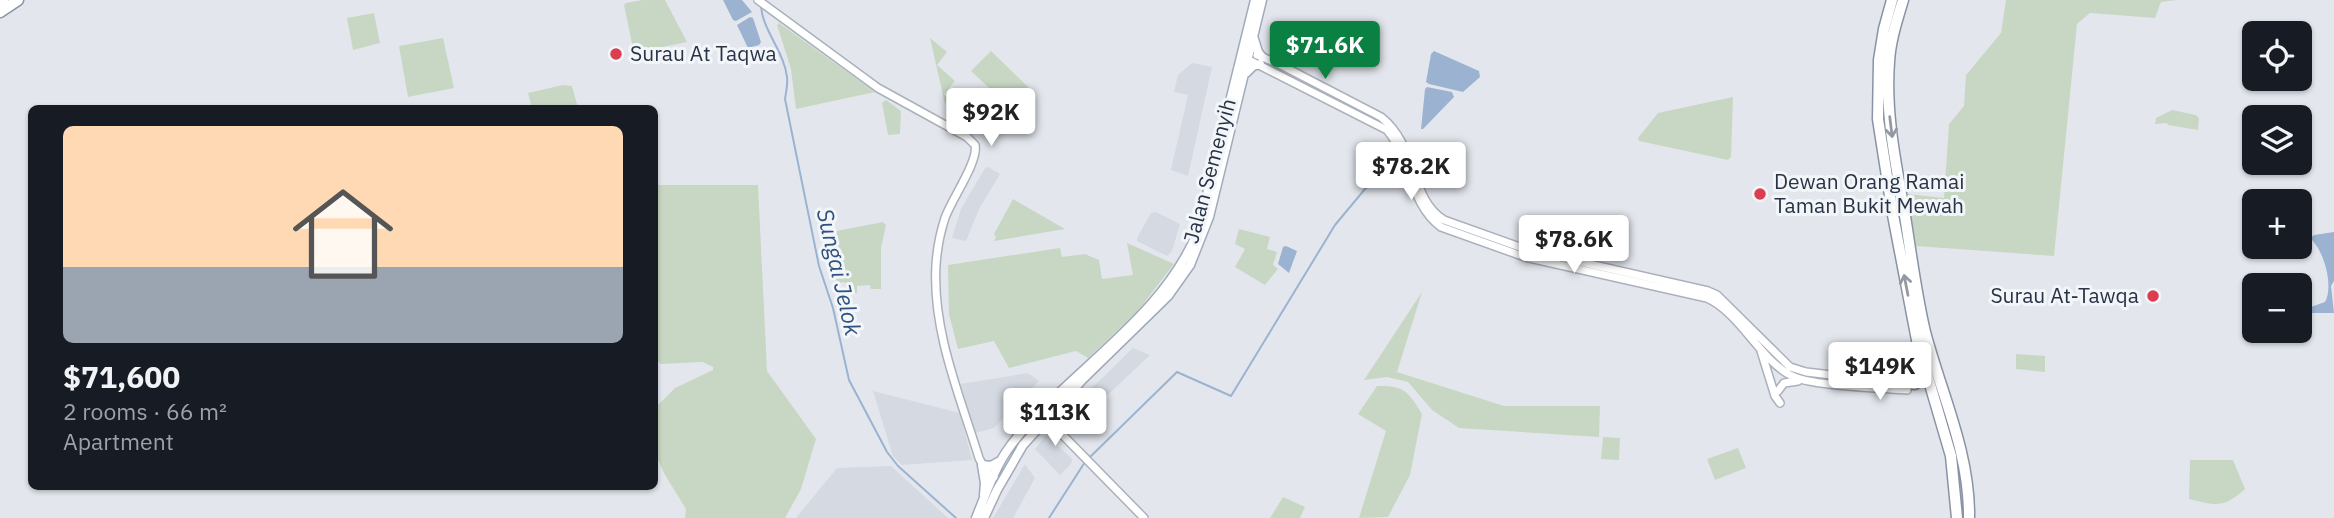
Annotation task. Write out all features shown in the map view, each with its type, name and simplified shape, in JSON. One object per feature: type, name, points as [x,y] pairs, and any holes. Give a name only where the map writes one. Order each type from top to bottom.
[{"type":"highway","points":[[0,12],[18,0]]},
{"type":"highway","points":[[1857,382],[1912,384],[1918,383],[1924,375],[1893,215],[1878,119],[1879,60],[1892,0]]},
{"type":"highway","points":[[1903,0],[1889,60],[1889,114],[1925,331],[1959,444],[1967,486],[1969,518]]},
{"type":"highway","points":[[1917,340],[1945,432],[1955,480],[1958,518]]},
{"type":"highway","points":[[1945,432],[1951,518]]},
{"type":"main road","name":"Jalan Semenyih","points":[[976,518],[1011,445],[1059,393],[1152,304],[1171,282],[1189,252],[1198,231],[1255,0]]},
{"type":"main road","name":"Jalan Semenyih","points":[[984,518],[1015,457],[1082,380],[1168,296],[1190,265],[1209,217],[1262,0]]},
{"type":"main road","points":[[1230,96],[1247,56],[1250,19]]},
{"type":"main road","points":[[1242,81],[1249,69],[1261,60],[1253,37]]},
{"type":"main road","points":[[1031,424],[1047,419],[1046,412],[1059,393]]},
{"type":"main road","points":[[983,502],[985,483],[982,465],[991,466],[1005,456]]},
{"type":"main road","points":[[984,518],[995,485],[994,477],[999,477],[1015,457]]},
{"type":"street","points":[[758,0],[878,88],[967,137],[975,145],[975,159],[944,219],[938,245],[936,290],[945,346],[976,450],[987,473],[994,477]]},
{"type":"street","points":[[1247,56],[1261,60],[1381,117],[1391,125],[1404,144],[1421,191],[1436,215],[1444,220],[1528,250],[1708,291],[1717,295],[1790,367],[1907,390]]},
{"type":"street","points":[[1261,60],[1387,130],[1399,147],[1420,204],[1426,214],[1441,227],[1525,257],[1707,298],[1715,302],[1787,374],[1806,380]]},
{"type":"street","points":[[1759,346],[1775,396],[1780,403]]},
{"type":"street","points":[[1778,391],[1788,382],[1857,382]]},
{"type":"street","points":[[1047,419],[1144,518]]},
{"type":"shaded area","points":[[1192,63],[1212,67],[1188,176],[1171,170],[1188,95],[1174,92],[1178,75]]},
{"type":"shaded area","points":[[988,167],[1000,174],[979,209],[966,241],[952,238],[961,209]]},
{"type":"shaded area","points":[[1156,212],[1180,224],[1172,251],[1167,256],[1137,241],[1151,213]]},
{"type":"shaded area","points":[[1133,348],[1150,355],[1065,435],[1055,424]]},
{"type":"shaded area","points":[[1028,373],[1039,381],[994,428],[975,433],[961,384]]},
{"type":"shaded area","points":[[873,391],[960,413],[972,460],[902,465],[893,456]]},
{"type":"shaded area","points":[[1046,435],[1072,459],[1071,464],[1060,475],[1035,449]]},
{"type":"shaded area","points":[[1025,464],[1035,478],[1013,518],[993,518]]},
{"type":"shaded area","points":[[891,466],[948,518],[796,518],[837,468]]},
{"type":"green space","points":[[642,0],[665,0],[687,42],[634,53],[624,5]]},
{"type":"green space","points":[[2006,0],[2177,0],[2161,2],[2155,18],[2090,13],[2077,24],[2054,256],[1916,246],[1908,194],[1944,198],[1949,124],[1964,106],[1966,75],[2001,33]]},
{"type":"green space","points":[[374,13],[380,43],[353,50],[347,18]]},
{"type":"green space","points":[[779,23],[875,92],[796,109],[791,69],[777,25]]},
{"type":"green space","points":[[443,38],[454,88],[408,97],[399,46]]},
{"type":"green space","points":[[930,38],[947,52],[937,65],[955,81],[944,94],[949,99],[945,104]]},
{"type":"green space","points":[[991,51],[1029,88],[1018,95],[1010,92],[1002,100],[971,71]]},
{"type":"green space","points":[[563,85],[572,86],[577,105],[531,105],[528,93]]},
{"type":"green space","points":[[1733,97],[1731,157],[1728,160],[1639,141],[1638,138],[1658,113]]},
{"type":"green space","points":[[886,100],[901,111],[900,134],[888,135],[882,103]]},
{"type":"green space","points":[[2172,110],[2196,115],[2199,118],[2198,130],[2167,123],[2155,124],[2156,118]]},
{"type":"green space","points":[[658,185],[758,185],[767,371],[816,439],[801,489],[785,518],[685,518],[686,509],[658,460],[658,405],[675,388],[713,370],[713,367],[703,362],[661,364],[658,362]]},
{"type":"green space","points":[[1013,199],[1065,229],[994,241],[994,234]]},
{"type":"green space","points":[[883,222],[886,225],[881,248],[881,289],[871,289],[870,285],[857,286],[857,293],[846,293],[845,282],[837,283],[826,233]]},
{"type":"green space","points":[[1239,229],[1270,237],[1267,249],[1277,252],[1273,265],[1278,269],[1265,285],[1235,267],[1245,249],[1235,244]]},
{"type":"green space","points":[[1127,243],[1174,264],[1137,312],[1088,358],[1076,351],[1009,368],[994,341],[958,349],[949,314],[948,265],[1060,248],[1062,257],[1085,254],[1099,260],[1102,279],[1133,275]]},
{"type":"green space","points":[[1422,292],[1397,372],[1504,406],[1600,406],[1599,437],[1459,428],[1432,410],[1408,382],[1387,377],[1364,380]]},
{"type":"green space","points":[[2016,354],[2045,356],[2045,372],[2016,369]]},
{"type":"green space","points":[[1377,386],[1405,391],[1422,414],[1410,475],[1388,517],[1359,518],[1386,431],[1358,414]]},
{"type":"green space","points":[[1603,437],[1620,438],[1619,460],[1601,459]]},
{"type":"green space","points":[[1738,448],[1746,468],[1715,480],[1707,459]]},
{"type":"green space","points":[[2190,460],[2233,460],[2245,489],[2231,500],[2219,504],[2189,499]]},
{"type":"green space","points":[[1283,497],[1305,507],[1300,518],[1270,518]]},
{"type":"water","points":[[723,0],[742,0],[752,12],[733,20]]},
{"type":"water","points":[[750,17],[753,18],[761,42],[748,48],[737,25]]},
{"type":"water","points":[[1434,51],[1479,71],[1480,77],[1463,92],[1429,84],[1426,82],[1431,54]]},
{"type":"water","points":[[1427,87],[1452,92],[1454,97],[1421,129],[1425,89]]},
{"type":"water","points":[[2334,232],[2334,281],[2331,286],[2334,313],[2312,313],[2312,307],[2325,302],[2328,295],[2326,268],[2320,251],[2312,240],[2314,235]]},
{"type":"water","points":[[1283,247],[1297,251],[1289,273],[1278,264]]},
{"type":"waterway","name":"Sungai Jelok","points":[[761,5],[765,23],[785,67],[785,99],[819,266],[833,308],[849,380],[887,452],[898,466],[956,518]]},
{"type":"waterway","points":[[1089,458],[1177,372],[1231,396],[1335,225],[1385,165]]},
{"type":"waterway","points":[[1049,518],[1085,462]]},
{"type":"place","name":"Surau At Taqwa","points":[[616,54]]},
{"type":"place","name":"Dewan Orang Ramai Taman Bukit Mewah","points":[[1760,194]]},
{"type":"place","name":"Surau At-Tawqa","points":[[2153,296]]}]
